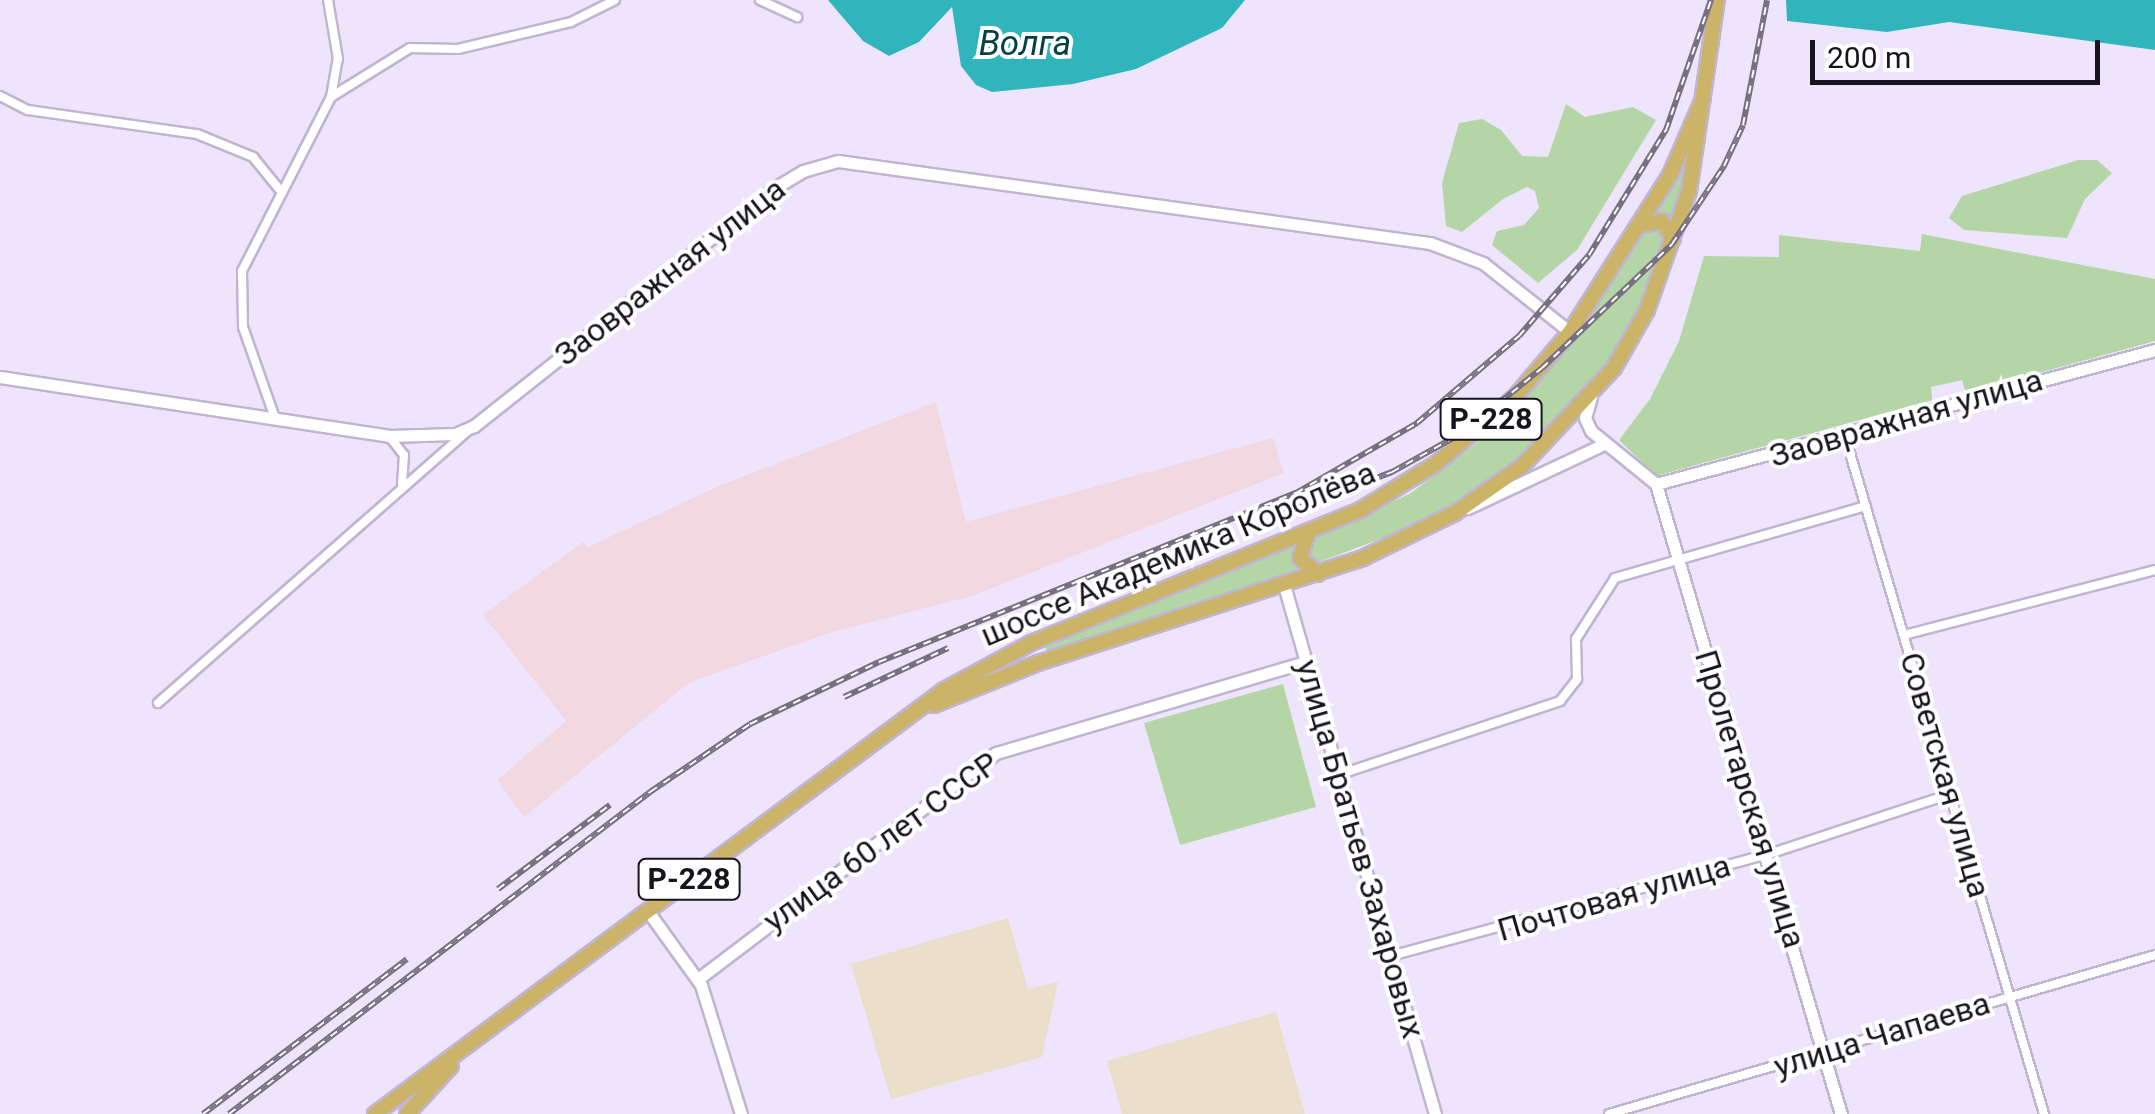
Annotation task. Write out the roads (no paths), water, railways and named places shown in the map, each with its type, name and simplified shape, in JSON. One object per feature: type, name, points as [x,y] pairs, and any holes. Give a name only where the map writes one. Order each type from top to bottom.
[{"type":"highway","name":"Р-228","points":[[1702,101],[1717,0]]},
{"type":"highway","name":"шоссе Академика Королёва","points":[[375,1114],[907,718],[1030,643],[1309,532],[1398,489],[1460,446],[1516,397],[1570,332],[1640,225],[1702,101]]},
{"type":"highway","name":"шоссе Академика Королёва","points":[[907,718],[1038,663],[1318,574],[1455,513],[1522,466],[1591,397],[1636,333],[1689,192],[1702,101]]},
{"type":"highway","points":[[1640,225],[1662,221],[1673,238]]},
{"type":"highway","points":[[1309,532],[1300,558],[1318,574]]},
{"type":"highway","name":"шоссе Академика Королёва","points":[[407,1114],[473,1044]]},
{"type":"street","points":[[275,418],[243,326],[242,270],[279,190],[331,97],[338,58],[328,0]]},
{"type":"street","points":[[331,97],[410,48],[458,49],[571,22],[615,0]]},
{"type":"street","points":[[760,0],[797,17]]},
{"type":"street","points":[[0,96],[28,110],[197,134],[252,157],[279,190]]},
{"type":"street","name":"Заовражная улица","points":[[0,376],[388,436],[436,438],[474,426],[773,188],[803,170],[838,161],[1430,243],[1483,263],[1570,332]]},
{"type":"street","name":"Заовражная улица","points":[[1656,484],[2155,350]]},
{"type":"street","points":[[1591,397],[1584,418],[1604,444],[1656,484]]},
{"type":"street","points":[[158,703],[474,426]]},
{"type":"street","points":[[388,436],[404,455],[400,488]]},
{"type":"street","name":"Советская улица","points":[[1845,436],[2044,1114]]},
{"type":"street","points":[[1455,513],[1604,444]]},
{"type":"street","name":"Пролетарская улица","points":[[1656,484],[1770,854],[1841,1114]]},
{"type":"street","points":[[1338,775],[1560,701],[1577,680],[1576,639],[1611,582],[1866,506]]},
{"type":"street","points":[[1904,635],[2155,570]]},
{"type":"street","name":"улица Братьев Захаровых","points":[[1284,584],[1436,1114]]},
{"type":"street","name":"улица 60 лет СССР","points":[[698,979],[996,753],[1306,662]]},
{"type":"street","name":"Почтовая улица","points":[[1390,956],[1770,854],[1950,794]]},
{"type":"street","points":[[647,910],[698,979],[741,1114]]},
{"type":"street","name":"улица Чапаева","points":[[1608,1114],[1823,1056],[2010,996],[2155,956]]},
{"type":"water","name":"Волга","points":[[828,0],[1245,0],[1222,28],[1136,69],[1073,84],[992,92],[976,85],[961,66],[952,7],[919,42],[889,56],[863,41]]},
{"type":"water","points":[[1786,0],[2155,0],[2155,50],[1949,22],[1887,32],[1787,21]]},
{"type":"railway","points":[[229,1114],[650,792],[750,724],[879,662],[1296,493],[1417,423],[1519,336],[1589,255],[1666,130],[1711,0]]},
{"type":"railway","points":[[1282,514],[1392,472],[1462,433],[1542,368],[1672,244],[1724,166],[1743,125],[1767,0]]},
{"type":"railway","points":[[844,697],[948,648]]},
{"type":"railway","points":[[498,889],[610,805]]},
{"type":"railway","points":[[203,1114],[407,959]]}]
